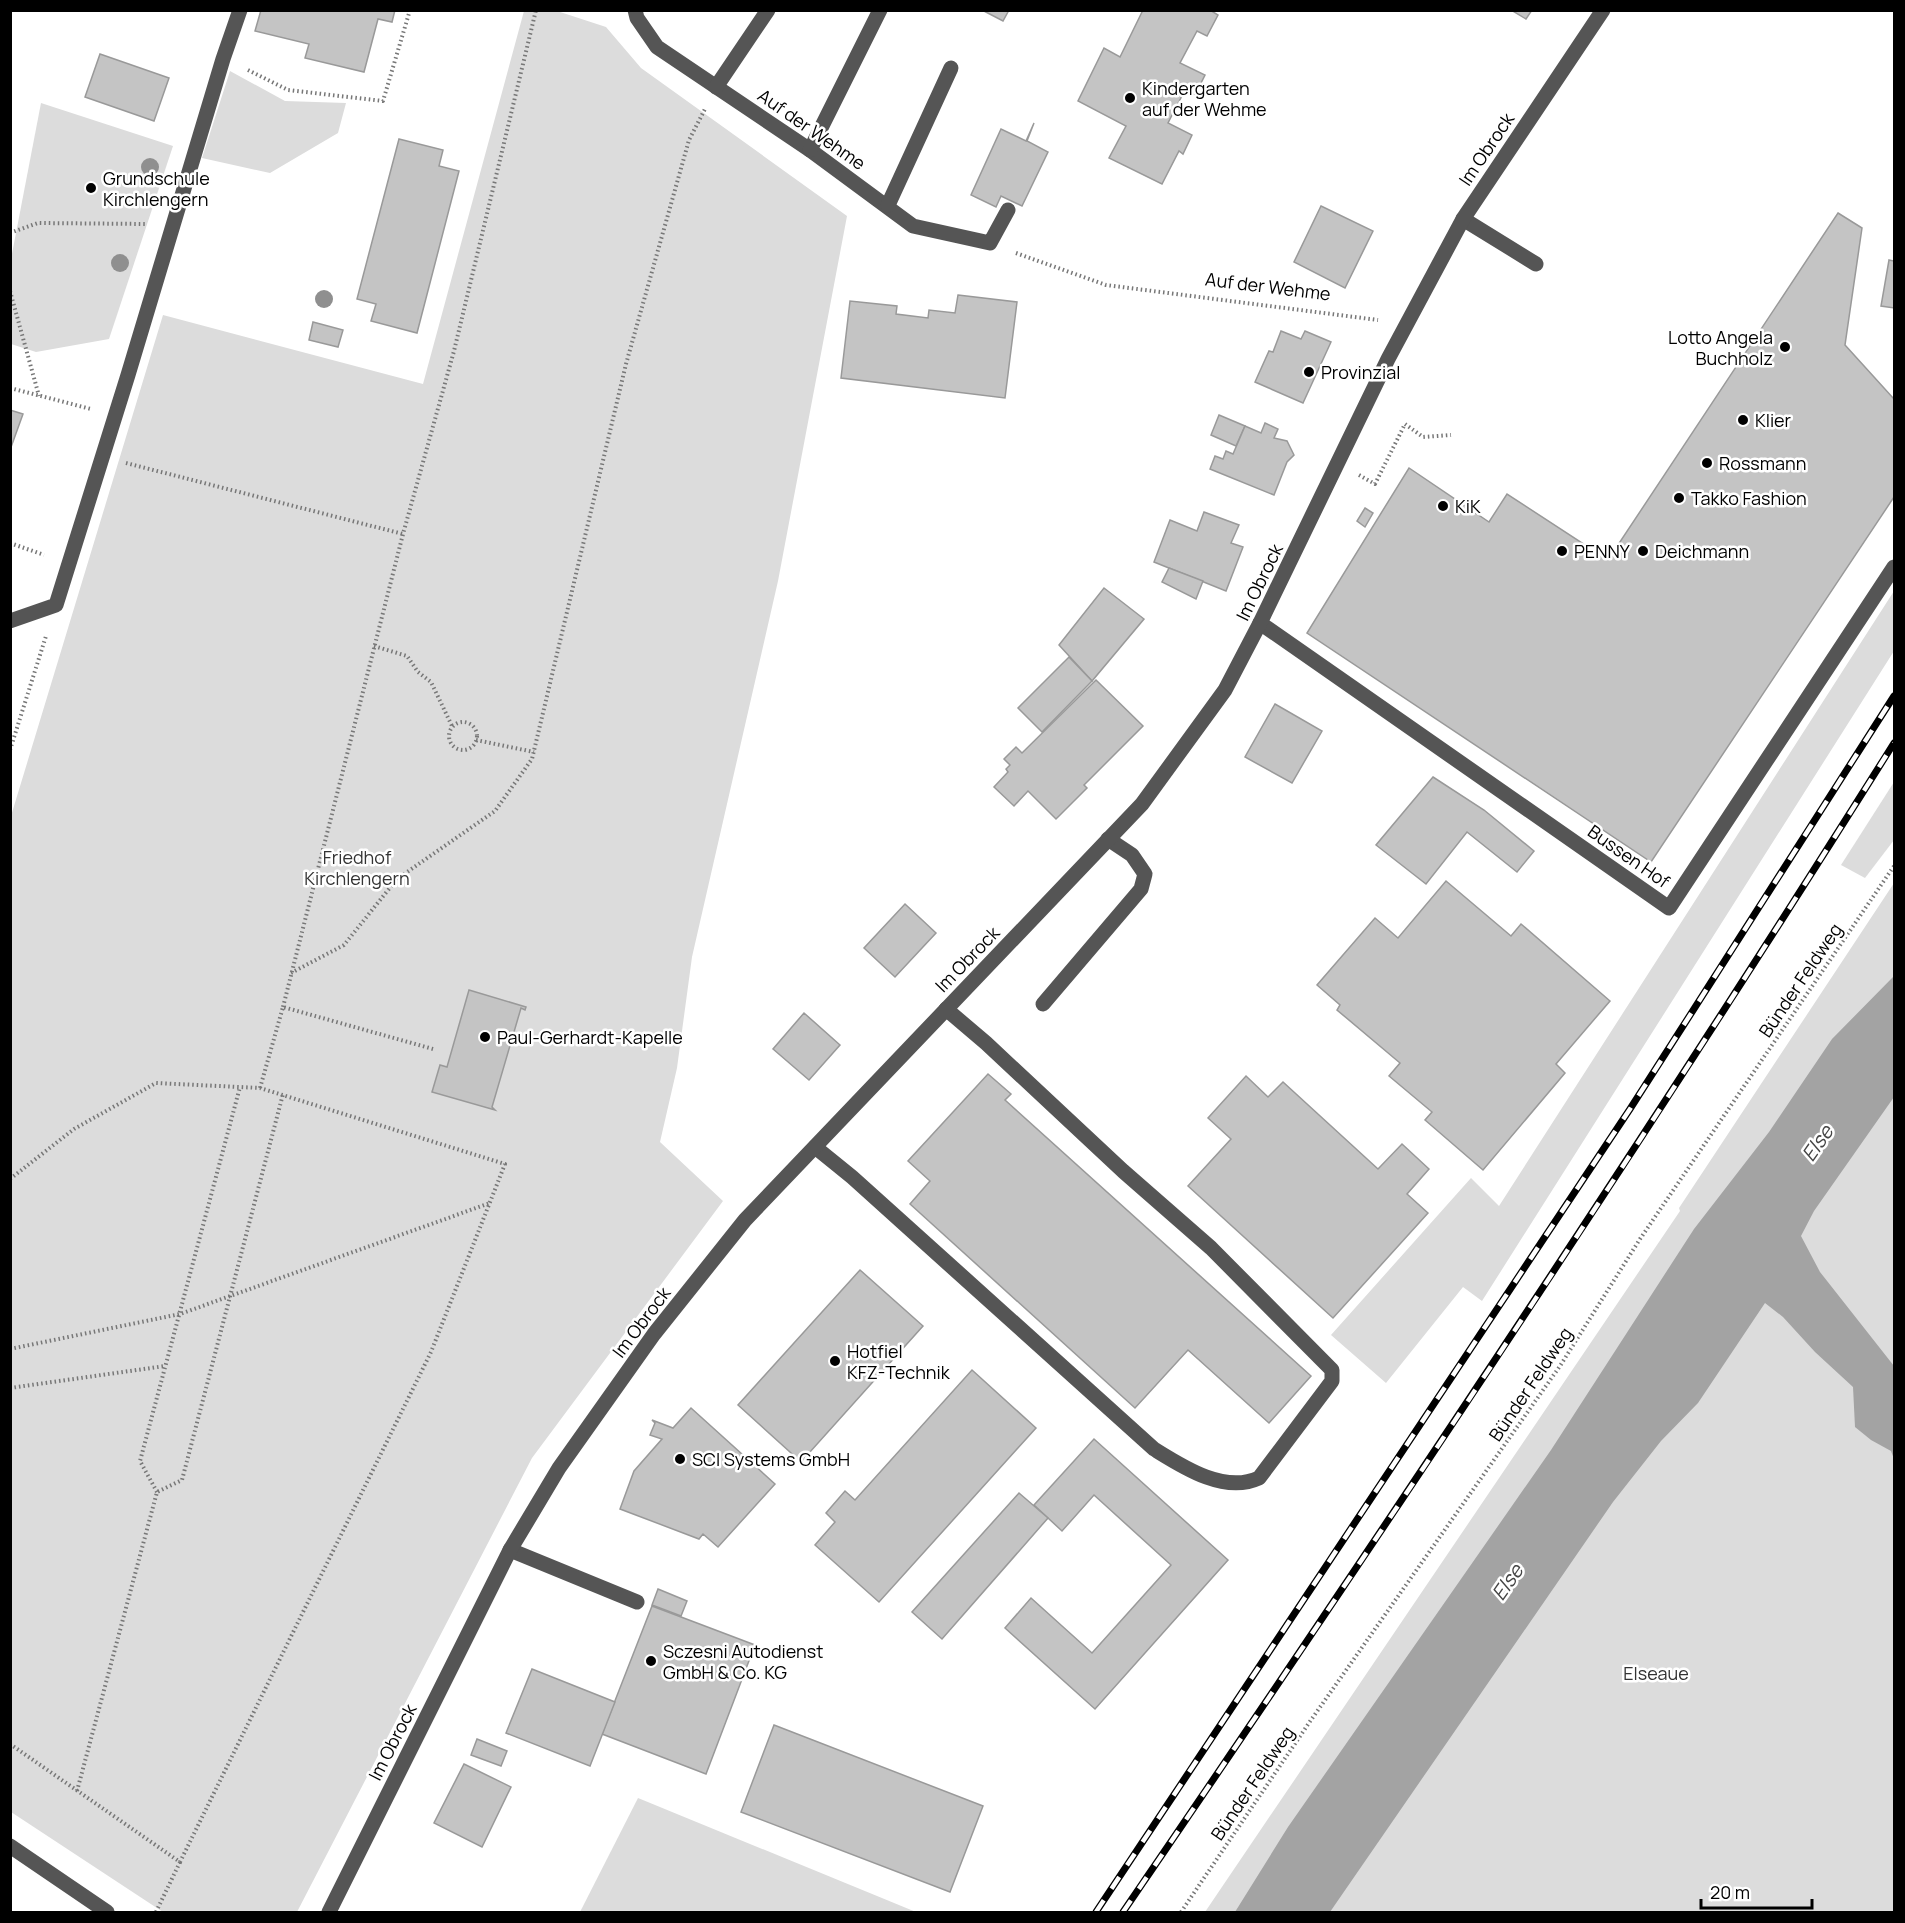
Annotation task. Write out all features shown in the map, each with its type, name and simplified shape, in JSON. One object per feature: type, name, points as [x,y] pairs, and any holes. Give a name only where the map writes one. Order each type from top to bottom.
[{"type":"street","points":[[10,621],[56,605],[240,10]]},
{"type":"street","name":"Auf der Wehme","points":[[635,10],[637,18],[657,47],[810,150],[913,226],[990,243]]},
{"type":"street","points":[[716,87],[768,10]]},
{"type":"street","points":[[810,150],[880,10]]},
{"type":"street","name":"Im Obrock","points":[[329,1912],[510,1550],[560,1468],[654,1334],[745,1221],[1142,804],[1225,690],[1401,335],[1463,219],[1604,10]]},
{"type":"street","points":[[888,206],[951,68]]},
{"type":"street","points":[[990,243],[1008,210]]},
{"type":"street","points":[[1463,219],[1536,264]]},
{"type":"street","name":"Bussen Hof","points":[[1260,623],[1670,908],[1894,567]]},
{"type":"street","points":[[1043,1004],[1141,889],[1145,874],[1132,855],[1108,839]]},
{"type":"street","points":[[815,1147],[877,1199],[1154,1449],[1180,1465],[1232,1483],[1259,1478],[1332,1381],[1332,1370],[1211,1248],[1122,1171],[986,1043],[946,1009]]},
{"type":"street","points":[[510,1550],[637,1602]]},
{"type":"street","points":[[10,1846],[107,1912]]},
{"type":"path","points":[[223,59],[288,90],[383,101],[410,10]]},
{"type":"path","points":[[260,1088],[283,1007],[403,534],[454,351],[536,10]]},
{"type":"path","points":[[291,973],[344,945],[398,879],[495,811],[532,759],[626,364],[689,140],[716,87]]},
{"type":"path","points":[[10,233],[38,223],[174,224]]},
{"type":"path","name":"Auf der Wehme","points":[[990,243],[1106,285],[1382,320],[1401,335]]},
{"type":"path","points":[[10,291],[39,396]]},
{"type":"path","points":[[10,388],[116,415]]},
{"type":"path","points":[[1338,463],[1375,484],[1405,424],[1423,436],[1451,435]]},
{"type":"path","points":[[102,456],[403,534]]},
{"type":"path","points":[[10,543],[69,564]]},
{"type":"path","points":[[10,750],[56,605]]},
{"type":"path","points":[[374,646],[407,656],[418,672],[431,682],[452,726]]},
{"type":"path","points":[[461,722],[469,723],[476,730],[476,740],[467,749],[454,747],[448,735],[452,726],[461,722]]},
{"type":"path","points":[[476,740],[534,752]]},
{"type":"path","name":"Bünder Feldweg","points":[[1181,1912],[1311,1720],[1560,1366],[1640,1239],[1894,866]]},
{"type":"path","points":[[283,1007],[433,1049]]},
{"type":"path","points":[[10,1179],[74,1129],[156,1083],[260,1088],[505,1164],[431,1352],[156,1912]]},
{"type":"path","points":[[77,1791],[157,1492],[140,1461],[240,1087]]},
{"type":"path","points":[[157,1492],[182,1480],[283,1094]]},
{"type":"path","points":[[10,1348],[180,1314],[490,1203]]},
{"type":"path","points":[[10,1388],[165,1366]]},
{"type":"path","points":[[10,1744],[180,1862]]},
{"type":"green space","name":"Friedhof Kirchlengern","points":[[524,11],[557,11],[606,27],[641,68],[847,216],[778,581],[692,957],[677,1068],[660,1142],[723,1201],[532,1458],[297,1912],[163,1912],[11,1812],[11,816],[163,315],[423,384]]},
{"type":"green space","points":[[230,71],[285,101],[346,103],[338,133],[270,173],[202,158]]},
{"type":"green space","points":[[41,103],[173,146],[109,339],[36,352],[11,344],[11,259]]},
{"type":"green space","points":[[1894,591],[1894,651],[1482,1301],[1463,1287],[1386,1383],[1331,1335],[1471,1178],[1499,1206]]},
{"type":"green space","points":[[1894,782],[1894,840],[1865,878],[1841,865]]},
{"type":"green space","name":"Elseaue","points":[[1894,883],[1894,1912],[1205,1912],[1680,1211],[1679,1208]]},
{"type":"green space","points":[[638,1798],[916,1912],[580,1912]]},
{"type":"water","name":"Else","points":[[1894,976],[1894,1097],[1814,1211],[1801,1236],[1820,1272],[1894,1366],[1894,1459],[1891,1451],[1871,1440],[1855,1427],[1853,1387],[1815,1352],[1783,1317],[1765,1303],[1698,1403],[1661,1441],[1613,1502],[1330,1912],[1235,1912],[1288,1827],[1551,1450],[1694,1229],[1769,1132],[1832,1039]]},
{"type":"building","points":[[261,10],[395,10],[392,22],[378,19],[364,72],[305,58],[309,44],[255,31]]},
{"type":"building","points":[[982,10],[1009,10],[1003,21]]},
{"type":"building","name":"Kindergarten auf der Wehme","points":[[1143,10],[1210,10],[1218,15],[1207,36],[1197,31],[1180,63],[1205,75],[1195,95],[1185,90],[1168,123],[1192,135],[1183,154],[1179,151],[1162,184],[1109,158],[1126,126],[1078,101],[1104,48],[1120,57]]},
{"type":"building","points":[[1511,10],[1532,10],[1526,19]]},
{"type":"building","points":[[100,54],[169,78],[154,121],[85,97]]},
{"type":"building","points":[[1034,123],[1027,141],[1048,152],[1022,206],[1001,196],[996,207],[971,195],[1001,129],[1026,141]]},
{"type":"building","points":[[399,139],[443,150],[439,166],[459,171],[417,333],[371,321],[376,304],[357,299]]},
{"type":"building","points":[[1321,206],[1373,231],[1345,288],[1294,262]]},
{"type":"building","points":[[1838,213],[1862,228],[1845,345],[1894,399],[1894,497],[1651,862],[1307,633],[1409,468],[1489,522],[1507,494],[1608,560]]},
{"type":"building","points":[[1889,260],[1894,261],[1894,308],[1881,306]]},
{"type":"building","points":[[958,295],[1017,302],[1005,398],[841,378],[850,301],[897,306],[896,314],[928,318],[929,310],[955,313]]},
{"type":"building","points":[[313,322],[343,330],[338,347],[309,340]]},
{"type":"building","points":[[1281,331],[1301,339],[1305,331],[1331,342],[1303,403],[1255,382],[1269,351],[1273,352]]},
{"type":"building","points":[[10,410],[23,414],[10,450]]},
{"type":"building","points":[[1219,415],[1245,426],[1236,446],[1211,435]]},
{"type":"building","points":[[1265,423],[1278,429],[1274,438],[1287,441],[1294,455],[1287,462],[1274,495],[1210,469],[1215,456],[1223,459],[1226,451],[1233,454],[1245,426],[1261,433]]},
{"type":"building","points":[[1365,508],[1373,513],[1365,527],[1357,521]]},
{"type":"building","points":[[1204,512],[1239,525],[1231,543],[1243,547],[1226,591],[1154,562],[1170,520],[1197,531]]},
{"type":"building","points":[[1169,568],[1203,581],[1196,599],[1162,582]]},
{"type":"building","points":[[1104,588],[1144,619],[1092,681],[1059,645]]},
{"type":"building","points":[[1069,657],[1092,681],[1042,732],[1018,708]]},
{"type":"building","points":[[1096,680],[1143,726],[1084,785],[1087,788],[1056,819],[1028,791],[1014,806],[994,787],[1008,772],[1006,769],[1010,765],[1004,759],[1016,747],[1022,753]]},
{"type":"building","points":[[1275,704],[1322,731],[1292,783],[1245,757]]},
{"type":"building","points":[[1433,777],[1484,810],[1534,851],[1517,872],[1467,832],[1426,884],[1376,845]]},
{"type":"building","points":[[1446,881],[1511,936],[1521,924],[1610,1001],[1556,1064],[1565,1073],[1483,1170],[1425,1120],[1432,1112],[1389,1076],[1400,1063],[1337,1010],[1340,1005],[1317,985],[1375,918],[1398,938]]},
{"type":"building","points":[[905,904],[936,933],[895,977],[864,948]]},
{"type":"building","name":"Paul-Gerhardt-Kapelle","points":[[469,990],[526,1007],[525,1010],[521,1008],[492,1107],[495,1110],[432,1092],[440,1065],[447,1067]]},
{"type":"building","points":[[804,1013],[840,1045],[809,1080],[773,1049]]},
{"type":"building","points":[[988,1074],[1011,1094],[1005,1100],[1311,1376],[1269,1423],[1188,1350],[1135,1408],[910,1204],[930,1181],[908,1161]]},
{"type":"building","points":[[1246,1076],[1268,1097],[1283,1082],[1378,1169],[1402,1144],[1429,1169],[1407,1194],[1428,1213],[1333,1318],[1188,1186],[1231,1139],[1208,1118]]},
{"type":"building","points":[[860,1270],[923,1326],[801,1462],[738,1405]]},
{"type":"building","points":[[972,1370],[1036,1428],[879,1602],[815,1545],[835,1522],[826,1513],[845,1491],[855,1500]]},
{"type":"building","points":[[691,1408],[775,1484],[718,1547],[703,1534],[699,1539],[620,1509],[634,1471],[662,1439],[650,1435],[655,1423],[652,1420],[673,1428]]},
{"type":"building","points":[[1094,1439],[1228,1560],[1095,1709],[1005,1628],[1031,1598],[1092,1653],[1171,1565],[1094,1495],[1062,1531],[1034,1505]]},
{"type":"building","points":[[1019,1493],[1048,1518],[942,1639],[912,1612]]},
{"type":"building","points":[[658,1589],[687,1601],[681,1616],[652,1605]]},
{"type":"building","points":[[652,1606],[755,1645],[706,1774],[602,1734]]},
{"type":"building","points":[[532,1669],[615,1702],[590,1766],[506,1733]]},
{"type":"building","points":[[774,1725],[983,1806],[950,1892],[741,1812]]},
{"type":"building","points":[[477,1739],[507,1751],[501,1766],[471,1755]]},
{"type":"building","points":[[464,1764],[511,1787],[482,1847],[434,1823]]},
{"type":"railway","points":[[1096,1912],[1630,1109],[1894,696]]},
{"type":"railway","points":[[1123,1912],[1514,1331],[1706,1038],[1894,743]]},
{"type":"place","name":"Kindergarten auf der Wehme","points":[[1130,98]]},
{"type":"place","name":"Grundschule Kirchlengern","points":[[91,188]]},
{"type":"place","name":"Lotto Angela Buchholz","points":[[1785,347]]},
{"type":"place","name":"Provinzial","points":[[1309,372]]},
{"type":"place","name":"Klier","points":[[1743,420]]},
{"type":"place","name":"Rossmann","points":[[1707,463]]},
{"type":"place","name":"Takko Fashion","points":[[1679,498]]},
{"type":"place","name":"KiK","points":[[1443,506]]},
{"type":"place","name":"PENNY","points":[[1562,551]]},
{"type":"place","name":"Deichmann","points":[[1643,551]]},
{"type":"place","name":"Paul-Gerhardt-Kapelle","points":[[485,1037]]},
{"type":"place","name":"Hotfiel KFZ-Technik","points":[[835,1361]]},
{"type":"place","name":"SCI Systems GmbH","points":[[680,1459]]},
{"type":"place","name":"Sczesni Autodienst GmbH & Co. KG","points":[[651,1661]]}]
